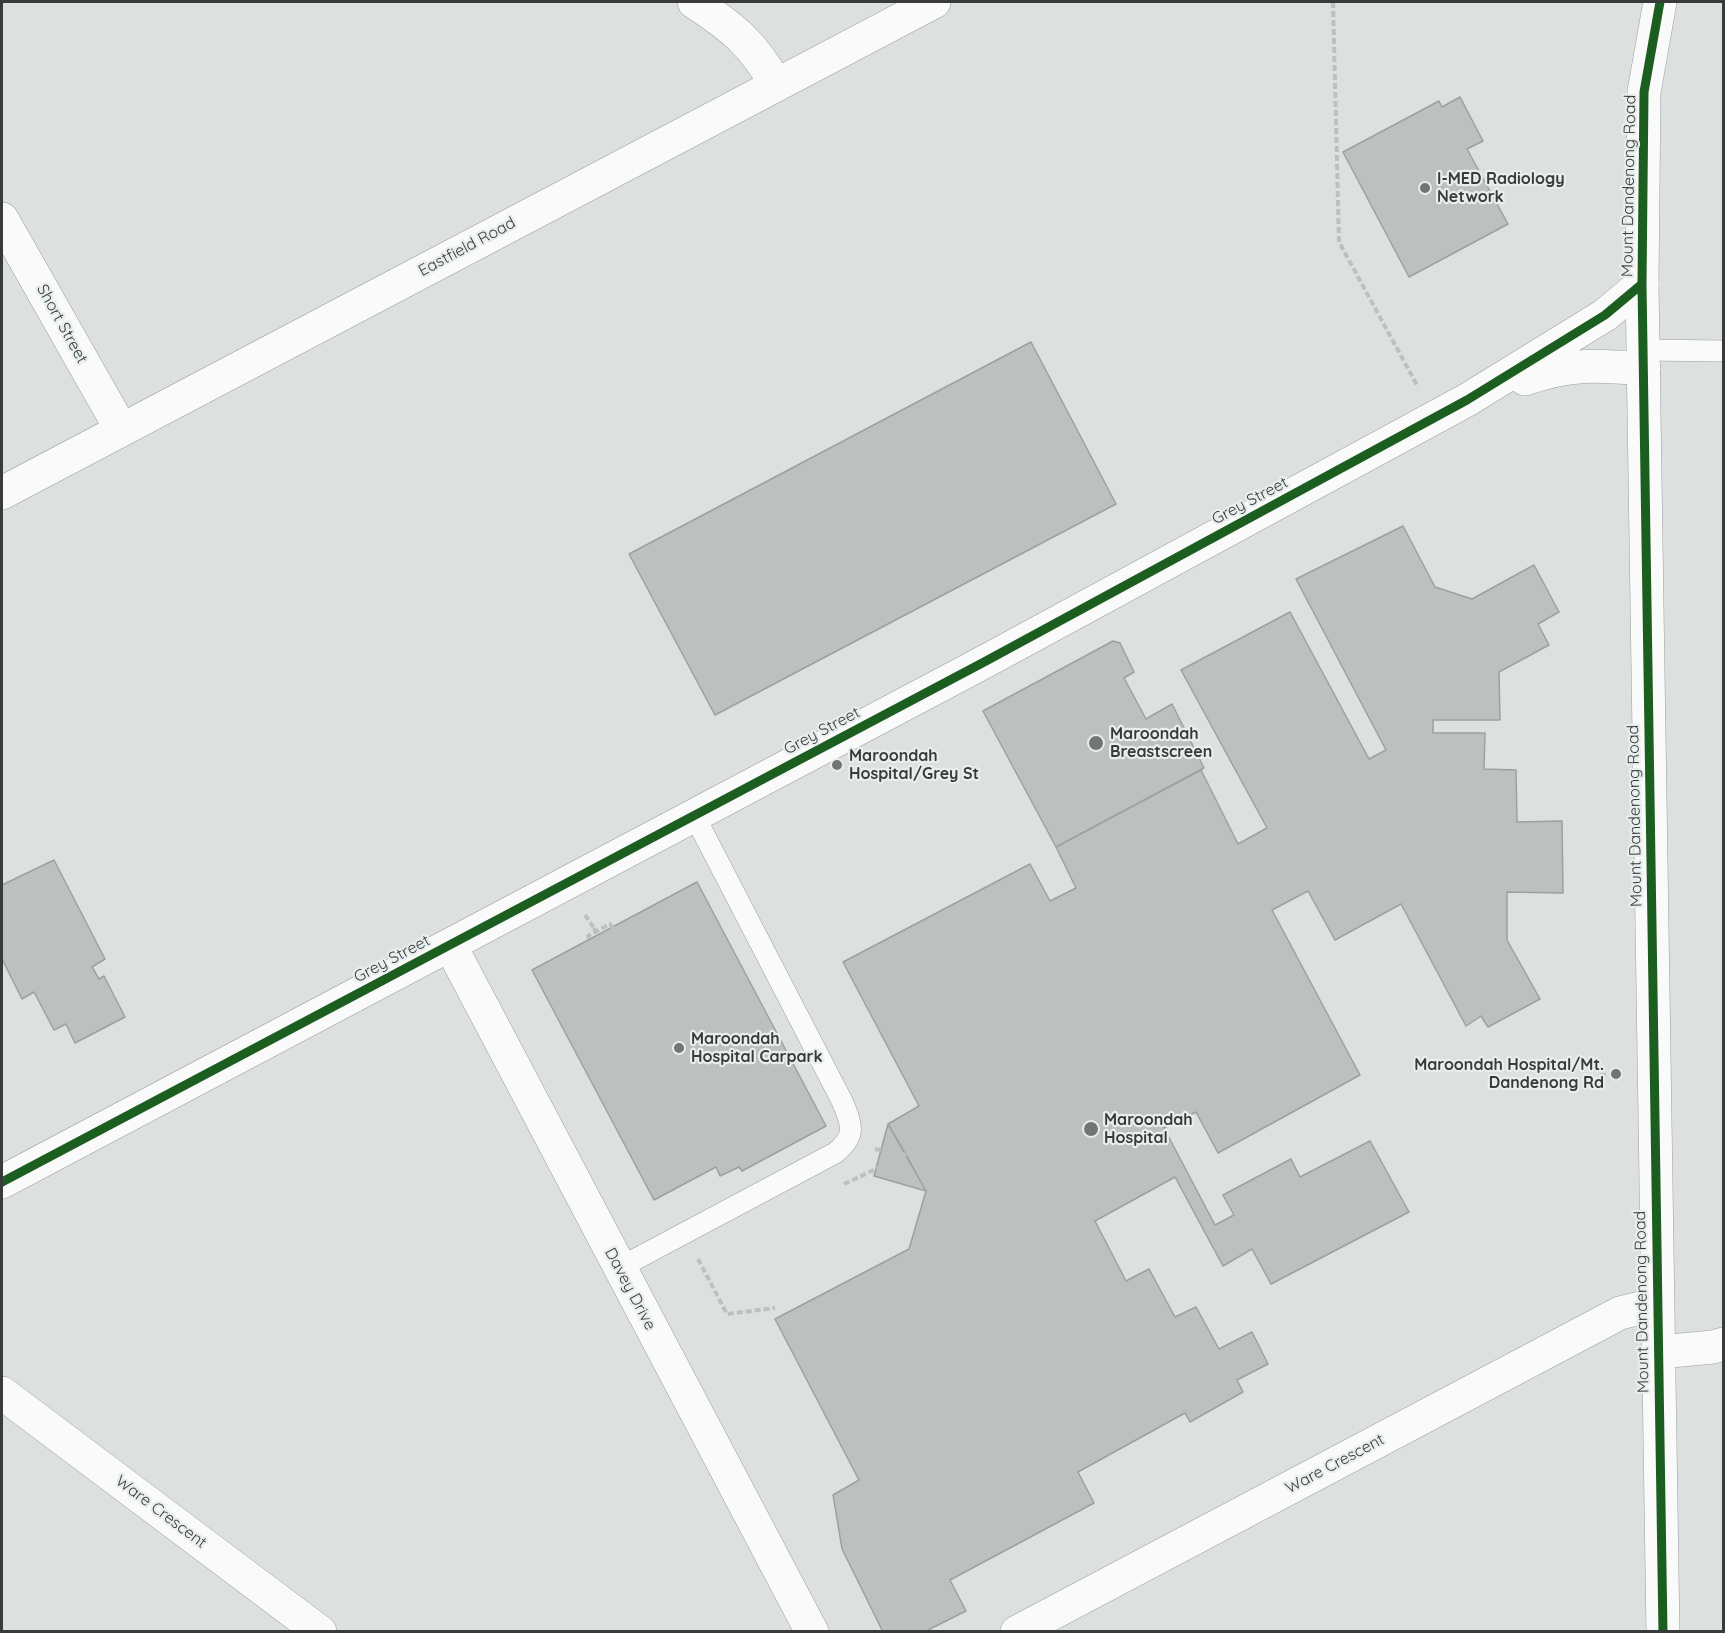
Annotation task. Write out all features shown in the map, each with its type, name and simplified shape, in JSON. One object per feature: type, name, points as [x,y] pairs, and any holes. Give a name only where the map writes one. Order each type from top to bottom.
[{"type":"street","points":[[694,2],[736,29],[764,61],[776,85]]},
{"type":"street","name":"Eastfield Road","points":[[2,493],[933,2]]},
{"type":"street","name":"Mount Dandenong Road","points":[[1660,2],[1644,92],[1642,284],[1656,1304],[1659,1352],[1663,1632]]},
{"type":"street","name":"Short Street","points":[[2,219],[121,429]]},
{"type":"street","name":"Grey Street","points":[[2,1182],[986,661],[1467,400],[1605,315],[1642,284]]},
{"type":"street","name":"Grey Street","points":[[1467,400],[1564,367],[1644,360]]},
{"type":"street","name":"Davey Drive","points":[[450,945],[812,1632]]},
{"type":"street","name":"Ware Crescent","points":[[1017,1632],[1620,1313],[1656,1304]]},
{"type":"street","points":[[1659,1352],[1724,1344]]},
{"type":"street","name":"Ware Crescent","points":[[2,1394],[320,1632]]},
{"type":"lane","points":[[1644,360],[1724,351]]},
{"type":"lane","points":[[619,1268],[836,1153],[848,1143],[850,1136],[850,1121],[842,1101],[694,815]]},
{"type":"path","points":[[1333,2],[1339,242],[1420,390]]},
{"type":"path","points":[[572,954],[591,943],[588,936],[596,930],[610,924],[614,930],[599,939],[596,930],[585,915]]},
{"type":"path","points":[[1600,1075],[1616,1074]]},
{"type":"path","points":[[841,1186],[906,1155]]},
{"type":"path","points":[[700,1265],[727,1314],[775,1308]]},
{"type":"building","name":"I-MED Radiology Network","points":[[1460,97],[1483,141],[1467,149],[1508,224],[1409,277],[1343,152],[1439,101],[1442,107]]},
{"type":"building","points":[[1031,342],[1116,504],[715,715],[629,554]]},
{"type":"building","points":[[1403,526],[1435,587],[1472,599],[1534,565],[1559,612],[1538,624],[1549,645],[1499,672],[1500,720],[1433,720],[1433,733],[1485,733],[1484,769],[1516,770],[1517,822],[1562,821],[1563,893],[1507,892],[1507,940],[1540,999],[1488,1027],[1481,1016],[1466,1026],[1401,904],[1335,940],[1308,891],[1272,910],[1360,1075],[1218,1153],[1196,1112],[1164,1128],[1215,1225],[1234,1215],[1223,1195],[1291,1159],[1300,1177],[1370,1141],[1409,1212],[1271,1284],[1252,1249],[1223,1266],[1175,1177],[1095,1221],[1126,1281],[1149,1269],[1175,1317],[1196,1307],[1219,1349],[1252,1332],[1268,1364],[1237,1380],[1243,1392],[1190,1422],[1185,1413],[1078,1472],[1094,1503],[950,1580],[966,1611],[924,1632],[883,1632],[842,1549],[833,1495],[859,1480],[775,1319],[909,1249],[926,1191],[888,1124],[919,1106],[843,962],[1030,864],[1050,901],[1076,888],[1056,847],[1201,770],[1238,844],[1267,828],[1181,670],[1290,612],[1369,759],[1386,750],[1296,579]]},
{"type":"building","name":"Maroondah Breastscreen","points":[[1113,641],[1120,643],[1134,672],[1124,678],[1146,719],[1172,704],[1204,768],[1056,847],[983,711]]},
{"type":"building","points":[[54,860],[105,959],[92,967],[99,979],[104,976],[125,1017],[75,1043],[66,1024],[54,1030],[34,992],[22,999],[2,959],[2,885]]},
{"type":"building","name":"Maroondah Hospital Carpark","points":[[697,882],[826,1126],[742,1171],[739,1167],[720,1176],[716,1167],[654,1200],[532,970]]},
{"type":"building","points":[[888,1124],[906,1155],[926,1191],[874,1176]]},
{"type":"cycle path","points":[[1660,2],[1644,92],[1642,284],[1663,1632]]},
{"type":"cycle path","points":[[2,1182],[986,661],[1467,400],[1605,315],[1642,284]]},
{"type":"place","name":"I-MED Radiology Network","points":[[1425,188]]},
{"type":"place","name":"Maroondah Breastscreen","points":[[1096,743]]},
{"type":"place","name":"Maroondah Hospital/Grey St","points":[[837,765]]},
{"type":"place","name":"Maroondah Hospital Carpark","points":[[679,1048]]},
{"type":"place","name":"Maroondah Hospital/Mt. Dandenong Rd","points":[[1616,1074]]},
{"type":"place","name":"Maroondah Hospital","points":[[1091,1129]]}]
